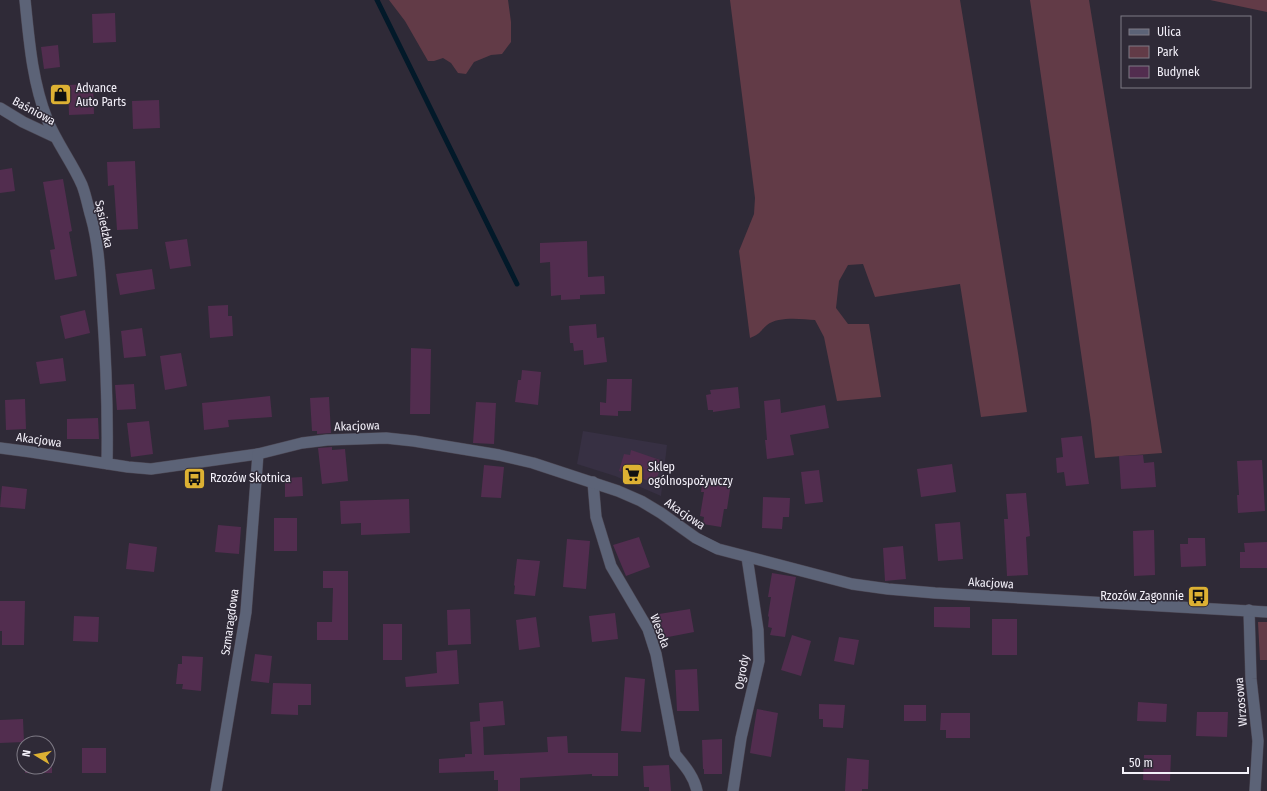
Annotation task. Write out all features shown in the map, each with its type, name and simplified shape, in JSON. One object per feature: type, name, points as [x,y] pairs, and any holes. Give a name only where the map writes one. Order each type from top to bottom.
[{"type":"street","name":"Sąsiedzka","points":[[25,0],[29,42],[36,82],[46,118],[82,186],[92,219],[98,254],[103,320],[108,414],[107,464]]},
{"type":"street","name":"Baśniowa","points":[[0,108],[23,122],[55,137]]},
{"type":"street","name":"Akacjowa","points":[[0,448],[151,469],[258,454],[302,443],[327,440],[386,438],[414,441],[505,456],[534,463],[592,482],[641,501],[696,538],[718,549],[852,584],[888,589],[1267,612]]},
{"type":"street","name":"Szmaragdowa","points":[[216,791],[246,612],[258,454]]},
{"type":"street","name":"Wesoła","points":[[592,482],[596,517],[611,566],[648,629],[656,654],[675,754],[685,766],[695,783],[697,791]]},
{"type":"street","name":"Ogrody","points":[[733,791],[740,738],[758,661],[758,630],[747,557]]},
{"type":"street","name":"Wrzosowa","points":[[1249,610],[1252,679],[1258,741],[1256,791]]},
{"type":"shaded area","points":[[583,431],[667,445],[661,496],[615,476],[577,464]]},
{"type":"green space","points":[[389,0],[508,0],[511,22],[511,42],[502,54],[491,55],[474,62],[466,74],[458,73],[451,63],[443,58],[428,61],[405,21]]},
{"type":"green space","points":[[730,0],[960,0],[1027,412],[981,417],[960,284],[875,297],[863,264],[848,265],[839,281],[836,308],[848,324],[869,324],[881,397],[837,401],[824,337],[815,320],[777,320],[767,325],[759,334],[750,338],[739,251],[754,214],[755,198]]},
{"type":"green space","points":[[1030,0],[1089,0],[1162,453],[1095,458]]},
{"type":"green space","points":[[1210,0],[1267,0],[1267,12]]},
{"type":"green space","points":[[1258,622],[1267,622],[1267,660],[1260,660]]},
{"type":"building","points":[[115,13],[116,42],[93,43],[92,14]]},
{"type":"building","points":[[58,45],[60,67],[44,69],[41,47]]},
{"type":"building","points":[[93,84],[94,114],[69,115],[68,85]]},
{"type":"building","points":[[159,100],[160,128],[133,129],[132,101]]},
{"type":"building","points":[[135,161],[138,229],[117,230],[114,185],[108,186],[107,162]]},
{"type":"building","points":[[12,168],[15,191],[0,193],[0,170]]},
{"type":"building","points":[[63,179],[72,231],[69,232],[77,276],[55,280],[50,250],[55,249],[43,182]]},
{"type":"building","points":[[187,239],[191,266],[170,269],[165,242]]},
{"type":"building","points":[[587,241],[588,277],[604,276],[605,294],[580,295],[580,299],[561,300],[561,295],[551,296],[550,262],[540,263],[540,243]]},
{"type":"building","points":[[152,269],[155,289],[120,295],[116,274]]},
{"type":"building","points":[[228,305],[228,316],[232,316],[233,336],[210,338],[208,306]]},
{"type":"building","points":[[85,310],[90,333],[65,339],[60,316]]},
{"type":"building","points":[[596,324],[597,338],[604,337],[607,362],[584,365],[583,350],[574,351],[573,343],[570,343],[569,326]]},
{"type":"building","points":[[142,328],[146,356],[124,358],[121,331]]},
{"type":"building","points":[[411,348],[431,349],[430,414],[410,414]]},
{"type":"building","points":[[181,353],[187,386],[165,390],[160,356]]},
{"type":"building","points":[[63,358],[66,381],[40,384],[36,362]]},
{"type":"building","points":[[522,370],[541,372],[538,405],[515,402],[518,380],[521,380]]},
{"type":"building","points":[[607,379],[632,379],[631,411],[618,411],[618,416],[600,415],[600,402],[606,403]]},
{"type":"building","points":[[134,384],[136,409],[117,410],[115,385]]},
{"type":"building","points":[[738,387],[740,408],[713,412],[713,410],[708,410],[706,395],[711,394],[710,390]]},
{"type":"building","points":[[270,396],[272,417],[228,420],[229,427],[204,430],[202,403]]},
{"type":"building","points":[[329,397],[331,433],[317,434],[317,431],[312,431],[310,398]]},
{"type":"building","points":[[25,399],[26,429],[6,430],[5,400]]},
{"type":"building","points":[[780,399],[781,413],[825,405],[829,428],[790,435],[794,455],[767,459],[764,401]]},
{"type":"building","points":[[476,402],[496,403],[494,444],[473,443]]},
{"type":"building","points":[[98,418],[99,439],[67,439],[67,419]]},
{"type":"building","points":[[149,421],[153,454],[131,457],[127,423]]},
{"type":"building","points":[[1082,436],[1089,484],[1066,486],[1064,472],[1057,473],[1056,458],[1063,457],[1061,438]]},
{"type":"building","points":[[332,447],[332,450],[345,449],[348,481],[322,484],[318,448]]},
{"type":"building","points":[[631,450],[663,461],[655,483],[619,471],[624,454],[630,455]]},
{"type":"building","points":[[1143,455],[1144,463],[1154,462],[1156,487],[1121,489],[1119,456]]},
{"type":"building","points":[[1262,460],[1265,511],[1238,513],[1237,495],[1239,495],[1237,461]]},
{"type":"building","points":[[952,464],[956,492],[921,497],[917,469]]},
{"type":"building","points":[[484,465],[504,467],[501,498],[481,497]]},
{"type":"building","points":[[819,470],[823,502],[805,504],[801,472]]},
{"type":"building","points":[[302,477],[303,496],[285,497],[285,478]]},
{"type":"building","points":[[703,479],[731,483],[727,509],[724,509],[721,527],[703,524],[704,517],[700,516],[704,492],[701,492]]},
{"type":"building","points":[[2,486],[27,489],[25,509],[0,507]]},
{"type":"building","points":[[1026,493],[1030,536],[1026,537],[1028,575],[1007,576],[1004,519],[1008,519],[1006,494]]},
{"type":"building","points":[[763,497],[790,498],[789,517],[783,517],[782,529],[762,528]]},
{"type":"building","points":[[409,499],[410,533],[361,535],[361,523],[341,524],[340,501]]},
{"type":"building","points":[[274,518],[297,518],[297,551],[274,551]]},
{"type":"building","points":[[960,522],[963,559],[938,561],[935,524]]},
{"type":"building","points":[[218,525],[241,527],[239,554],[215,552]]},
{"type":"building","points":[[1154,530],[1155,575],[1134,576],[1133,531]]},
{"type":"building","points":[[639,537],[650,567],[626,576],[613,545]]},
{"type":"building","points":[[1188,538],[1205,538],[1206,566],[1181,567],[1180,544],[1188,544]]},
{"type":"building","points":[[567,539],[590,541],[586,589],[563,587]]},
{"type":"building","points":[[1267,542],[1267,568],[1240,568],[1240,552],[1245,552],[1244,543]]},
{"type":"building","points":[[129,543],[157,547],[154,572],[126,569]]},
{"type":"building","points":[[903,546],[906,579],[885,581],[883,548]]},
{"type":"building","points":[[517,559],[540,561],[535,596],[514,594]]},
{"type":"building","points":[[323,571],[348,571],[348,640],[317,640],[317,622],[332,622],[333,588],[323,588]]},
{"type":"building","points":[[772,573],[796,577],[785,637],[770,635],[772,628],[768,627],[771,597],[768,597]]},
{"type":"building","points":[[0,601],[25,601],[24,645],[2,645],[2,631],[0,631]]},
{"type":"building","points":[[934,607],[970,607],[970,628],[934,627]]},
{"type":"building","points":[[470,609],[471,644],[448,645],[447,610]]},
{"type":"building","points":[[690,609],[694,632],[663,638],[659,614]]},
{"type":"building","points":[[615,613],[618,639],[592,642],[589,616]]},
{"type":"building","points":[[74,616],[99,617],[98,642],[73,641]]},
{"type":"building","points":[[536,617],[540,647],[519,650],[516,620]]},
{"type":"building","points":[[992,619],[1017,619],[1017,655],[992,655]]},
{"type":"building","points":[[383,624],[402,624],[402,660],[383,660]]},
{"type":"building","points":[[792,635],[811,641],[801,676],[781,670]]},
{"type":"building","points":[[839,637],[859,640],[854,665],[834,661]]},
{"type":"building","points":[[457,650],[459,684],[406,687],[405,677],[437,673],[436,652]]},
{"type":"building","points":[[255,654],[272,656],[269,683],[251,681]]},
{"type":"building","points":[[182,656],[203,657],[201,691],[182,689],[183,684],[176,684],[178,664],[182,664]]},
{"type":"building","points":[[697,669],[699,711],[677,711],[675,670]]},
{"type":"building","points":[[625,677],[645,679],[641,732],[621,731]]},
{"type":"building","points":[[273,683],[311,684],[311,705],[298,705],[298,715],[271,714]]},
{"type":"building","points":[[503,701],[505,725],[483,727],[484,755],[548,752],[547,737],[567,736],[568,753],[618,753],[618,776],[592,776],[592,774],[520,778],[520,791],[498,791],[498,780],[494,780],[494,771],[439,773],[439,759],[465,757],[465,754],[472,754],[470,722],[480,721],[479,703]]},
{"type":"building","points":[[1138,702],[1167,704],[1166,722],[1137,721]]},
{"type":"building","points":[[819,704],[845,705],[843,728],[823,727],[823,719],[819,719]]},
{"type":"building","points":[[904,705],[926,705],[926,721],[904,721]]},
{"type":"building","points":[[757,709],[778,713],[771,757],[750,753]]},
{"type":"building","points":[[1197,712],[1228,712],[1227,737],[1196,736]]},
{"type":"building","points":[[941,713],[970,713],[970,738],[946,738],[946,730],[940,730]]},
{"type":"building","points":[[23,719],[24,735],[16,735],[16,742],[0,743],[0,720]]},
{"type":"building","points":[[722,739],[722,774],[704,774],[702,740]]},
{"type":"building","points":[[82,748],[106,748],[106,773],[82,773]]},
{"type":"building","points":[[1144,755],[1171,755],[1170,781],[1143,780]]},
{"type":"building","points":[[847,758],[869,760],[868,789],[862,789],[862,791],[845,791]]},
{"type":"building","points":[[669,765],[671,791],[649,791],[649,787],[644,787],[643,766]]},
{"type":"waterway","points":[[377,0],[517,284]]},
{"type":"place","name":"Advance Auto Parts","points":[[60,95]]},
{"type":"place","name":"Sklep ogólnospożywczy","points":[[632,474]]},
{"type":"place","name":"Rzozów Skotnica","points":[[195,478]]},
{"type":"place","name":"Rzozów Zagonnie","points":[[1199,596]]}]
